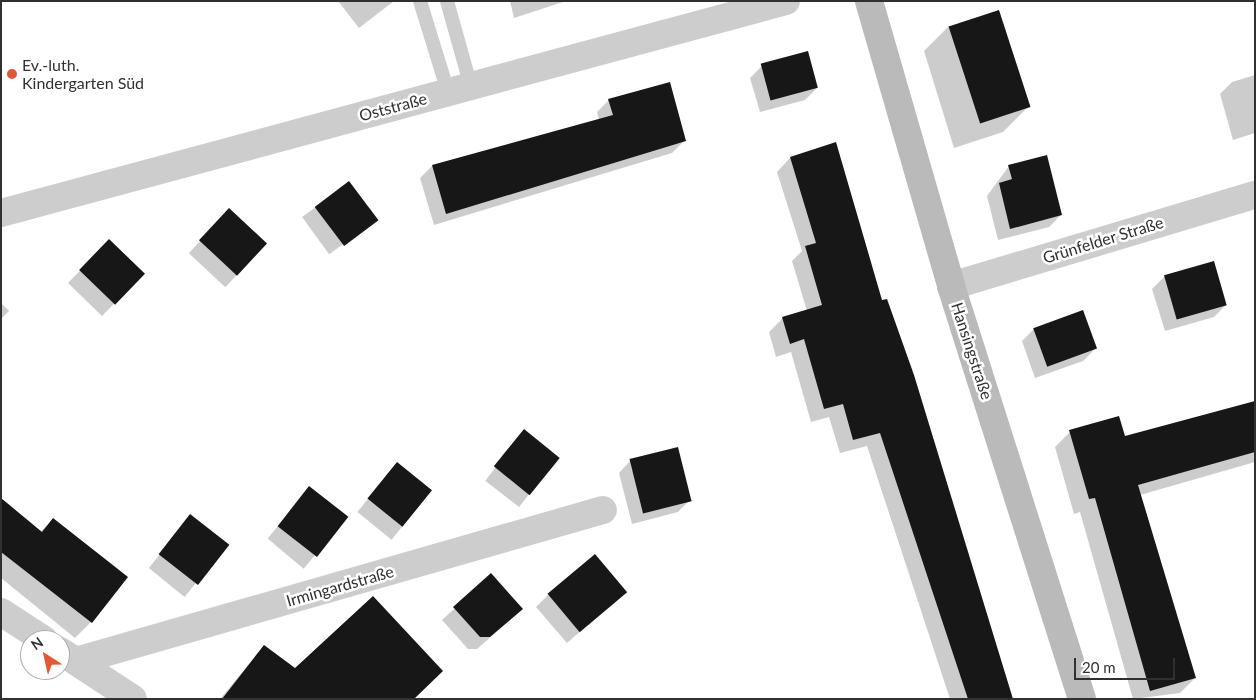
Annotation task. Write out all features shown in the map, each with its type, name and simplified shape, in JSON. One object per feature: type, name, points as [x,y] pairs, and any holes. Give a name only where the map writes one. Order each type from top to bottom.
[{"type":"street","name":"Oststraße","points":[[1,213],[786,1]]},
{"type":"street","name":"Hansingstraße","points":[[869,1],[951,286],[1082,699]]},
{"type":"street","name":"Grünfelder Straße","points":[[951,286],[1255,195]]},
{"type":"street","name":"Irmingardstraße","points":[[70,655],[603,510]]},
{"type":"street","points":[[1,612],[29,630]]},
{"type":"street","points":[[70,657],[131,698]]},
{"type":"lane","points":[[420,1],[459,89]]},
{"type":"lane","points":[[447,1],[459,89]]},
{"type":"building","points":[[999,10],[1031,107],[980,123],[949,26]]},
{"type":"building","points":[[808,51],[818,88],[771,100],[761,64]]},
{"type":"building","points":[[670,82],[686,141],[446,214],[432,165],[613,115],[608,99]]},
{"type":"building","points":[[836,142],[882,300],[887,299],[914,375],[1013,699],[968,699],[880,433],[853,440],[843,404],[824,409],[804,339],[790,344],[782,317],[822,305],[805,246],[816,243],[790,157]]},
{"type":"building","points":[[1047,155],[1062,215],[1010,229],[999,183],[1012,179],[1008,165]]},
{"type":"building","points":[[349,181],[378,220],[344,246],[315,207]]},
{"type":"building","points":[[229,208],[267,243],[237,276],[199,240]]},
{"type":"building","points":[[109,239],[145,274],[115,305],[79,270]]},
{"type":"building","points":[[1214,261],[1227,305],[1177,320],[1164,275]]},
{"type":"building","points":[[1083,310],[1097,349],[1047,367],[1033,328]]},
{"type":"building","points":[[1255,401],[1255,452],[1138,485],[1196,678],[1150,691],[1095,498],[1089,499],[1069,430],[1119,416],[1125,436]]},
{"type":"building","points":[[524,429],[560,458],[530,495],[494,466]]},
{"type":"building","points":[[678,447],[692,501],[643,513],[629,459]]},
{"type":"building","points":[[397,462],[432,490],[402,527],[367,499]]},
{"type":"building","points":[[309,486],[348,517],[317,557],[278,526]]},
{"type":"building","points":[[1,498],[42,532],[53,518],[128,577],[92,623],[1,552]]},
{"type":"building","points":[[190,514],[229,545],[198,585],[159,554]]},
{"type":"building","points":[[595,554],[627,592],[580,632],[548,594]]},
{"type":"building","points":[[491,573],[523,609],[490,637],[480,637],[453,607]]},
{"type":"building","points":[[373,596],[443,671],[414,699],[222,699],[264,645],[295,668]]},
{"type":"place","name":"Ev.-luth. Kindergarten Süd","points":[[12,74]]}]
